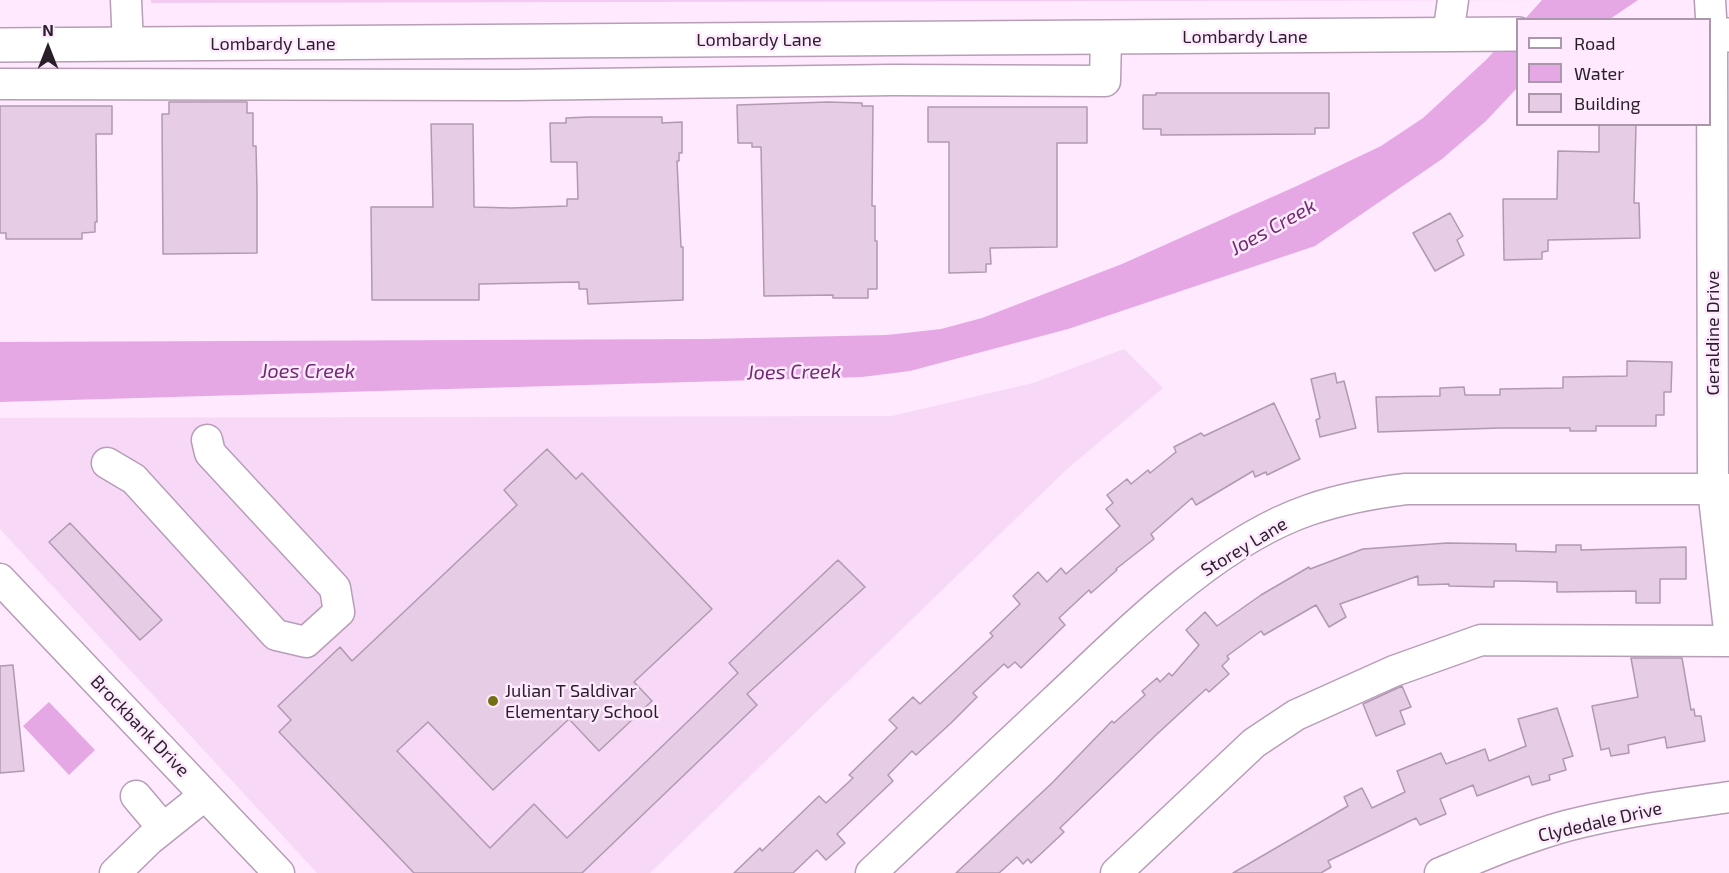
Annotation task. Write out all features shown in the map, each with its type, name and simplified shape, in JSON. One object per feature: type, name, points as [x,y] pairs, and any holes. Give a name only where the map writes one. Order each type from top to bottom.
[{"type":"main road","name":"Lombardy Lane","points":[[0,45],[1516,34]]},
{"type":"street","points":[[126,0],[128,45]]},
{"type":"street","points":[[1453,0],[1456,35]]},
{"type":"street","name":"Geraldine Drive","points":[[1710,0],[1717,35],[1721,489],[1729,630]]},
{"type":"street","points":[[0,84],[1105,81],[1106,38]]},
{"type":"street","points":[[891,39],[893,80]]},
{"type":"street","points":[[719,83],[720,41]]},
{"type":"street","points":[[351,84],[354,44]]},
{"type":"street","points":[[107,463],[134,479],[276,635],[306,642],[339,612],[334,588],[210,453],[207,440]]},
{"type":"street","name":"Storey Lane","points":[[871,873],[1123,636],[1157,607],[1227,552],[1308,510],[1370,493],[1406,489],[1721,489]]},
{"type":"street","name":"Brockbank Drive","points":[[0,579],[279,873]]},
{"type":"street","points":[[1116,873],[1254,743],[1296,715],[1394,671],[1481,640],[1729,641]]},
{"type":"street","points":[[115,873],[163,828],[205,795]]},
{"type":"street","points":[[136,796],[163,828]]},
{"type":"street","name":"Clydedale Drive","points":[[1440,873],[1565,826],[1641,810],[1729,797]]},
{"type":"shaded area","points":[[151,0],[1542,0],[151,3]]},
{"type":"shaded area","name":"Julian T Saldivar Elementary School","points":[[1124,349],[1163,388],[1066,470],[650,873],[317,873],[0,529],[0,418],[892,416],[1033,383]]},
{"type":"water","points":[[1542,0],[1638,0],[1611,18],[1526,18]]},
{"type":"water","name":"Joes Creek","points":[[1516,27],[1516,89],[1486,121],[1442,159],[1315,246],[1068,329],[910,371],[862,377],[0,402],[0,342],[705,339],[887,335],[941,329],[982,318],[1122,264],[1381,146],[1423,118],[1486,60]]},
{"type":"water","points":[[49,702],[95,750],[69,775],[23,726]]},
{"type":"building","points":[[1156,93],[1329,93],[1329,128],[1315,128],[1315,134],[1161,135],[1161,129],[1143,129],[1143,95],[1156,95]]},
{"type":"building","points":[[169,102],[247,102],[247,113],[253,113],[253,146],[256,146],[257,253],[163,254],[162,114],[169,114]]},
{"type":"building","points":[[862,103],[862,106],[873,106],[872,206],[875,206],[877,289],[868,289],[868,298],[833,298],[833,295],[764,296],[761,147],[752,147],[752,143],[738,143],[737,105]]},
{"type":"building","points":[[0,106],[112,106],[112,134],[96,134],[97,222],[95,222],[95,232],[82,233],[82,239],[6,239],[6,233],[0,233]]},
{"type":"building","points":[[928,107],[1087,107],[1087,143],[1057,143],[1057,247],[990,248],[991,264],[986,264],[986,272],[949,273],[949,142],[928,142]]},
{"type":"building","points":[[662,117],[662,123],[682,122],[682,153],[679,153],[679,161],[677,161],[681,247],[683,247],[683,300],[588,304],[587,289],[579,289],[579,282],[479,284],[479,300],[372,300],[371,207],[433,207],[431,124],[473,124],[474,207],[567,206],[567,199],[578,199],[577,162],[551,162],[550,123],[566,123],[566,118]]},
{"type":"building","points":[[1599,126],[1636,126],[1634,203],[1639,203],[1640,238],[1548,240],[1548,251],[1542,252],[1542,259],[1504,260],[1503,199],[1557,199],[1558,151],[1599,152]]},
{"type":"building","points":[[1450,213],[1463,236],[1457,240],[1464,255],[1435,271],[1413,233]]},
{"type":"building","points":[[1627,361],[1672,362],[1671,392],[1664,392],[1664,415],[1656,415],[1656,426],[1596,426],[1596,431],[1570,431],[1570,428],[1500,428],[1378,432],[1376,397],[1440,396],[1440,388],[1464,387],[1465,395],[1500,395],[1500,389],[1563,388],[1563,377],[1627,376]]},
{"type":"building","points":[[1335,373],[1337,383],[1344,381],[1356,428],[1320,437],[1316,420],[1320,418],[1311,379]]},
{"type":"building","points":[[1274,403],[1300,459],[1267,475],[1266,472],[1255,477],[1253,471],[1196,505],[1192,498],[1151,534],[1154,539],[1116,569],[1091,593],[1089,590],[1059,618],[1065,625],[1021,668],[1015,662],[1008,668],[1004,664],[973,693],[977,697],[951,723],[916,755],[912,751],[888,775],[893,781],[837,834],[845,843],[826,860],[817,850],[793,873],[734,873],[760,848],[762,851],[819,796],[826,803],[853,778],[849,775],[897,728],[889,720],[913,697],[920,704],[993,636],[990,633],[1020,604],[1013,596],[1038,572],[1047,582],[1061,568],[1066,574],[1120,526],[1106,509],[1113,503],[1107,495],[1127,479],[1131,484],[1148,470],[1150,473],[1176,452],[1174,447],[1201,433],[1204,436]]},
{"type":"building","points":[[547,449],[576,479],[582,473],[712,609],[634,682],[652,701],[599,751],[569,719],[493,790],[428,722],[397,751],[490,848],[534,804],[567,838],[738,673],[729,663],[838,560],[865,587],[747,694],[757,705],[582,873],[414,873],[279,732],[291,720],[278,706],[340,647],[352,661],[517,505],[504,490]]},
{"type":"building","points":[[70,523],[162,620],[140,640],[49,542]]},
{"type":"building","points":[[1447,543],[1516,544],[1516,551],[1556,552],[1556,545],[1581,545],[1581,550],[1686,547],[1686,579],[1660,579],[1660,603],[1636,603],[1636,591],[1557,592],[1557,582],[1494,581],[1494,587],[1449,586],[1449,584],[1418,585],[1418,576],[1340,604],[1346,617],[1329,627],[1316,605],[1264,635],[1261,631],[1227,656],[1229,659],[1222,666],[1229,674],[1209,692],[1206,689],[1156,735],[1060,828],[1064,832],[1031,863],[1028,859],[1023,864],[1017,857],[999,873],[956,873],[1052,783],[1112,721],[1114,723],[1145,695],[1142,691],[1157,678],[1160,682],[1169,673],[1172,676],[1199,645],[1186,630],[1205,612],[1217,626],[1261,595],[1309,567],[1310,569],[1363,549]]},
{"type":"building","points":[[1631,658],[1682,658],[1691,710],[1694,709],[1695,716],[1701,716],[1705,741],[1667,748],[1665,737],[1628,745],[1629,753],[1611,756],[1609,748],[1601,750],[1592,706],[1638,697]]},
{"type":"building","points":[[13,665],[24,771],[0,773],[0,666]]},
{"type":"building","points":[[1402,686],[1411,707],[1400,711],[1405,724],[1376,736],[1363,704]]},
{"type":"building","points":[[1557,708],[1573,756],[1563,759],[1566,770],[1549,775],[1550,780],[1532,785],[1529,776],[1477,796],[1473,785],[1440,799],[1446,814],[1420,825],[1416,818],[1328,861],[1331,867],[1321,873],[1233,873],[1348,806],[1344,797],[1362,788],[1372,808],[1405,792],[1397,771],[1441,753],[1446,764],[1485,749],[1489,761],[1526,746],[1518,719]]},
{"type":"place","name":"Julian T Saldivar Elementary School","points":[[493,701]]}]
